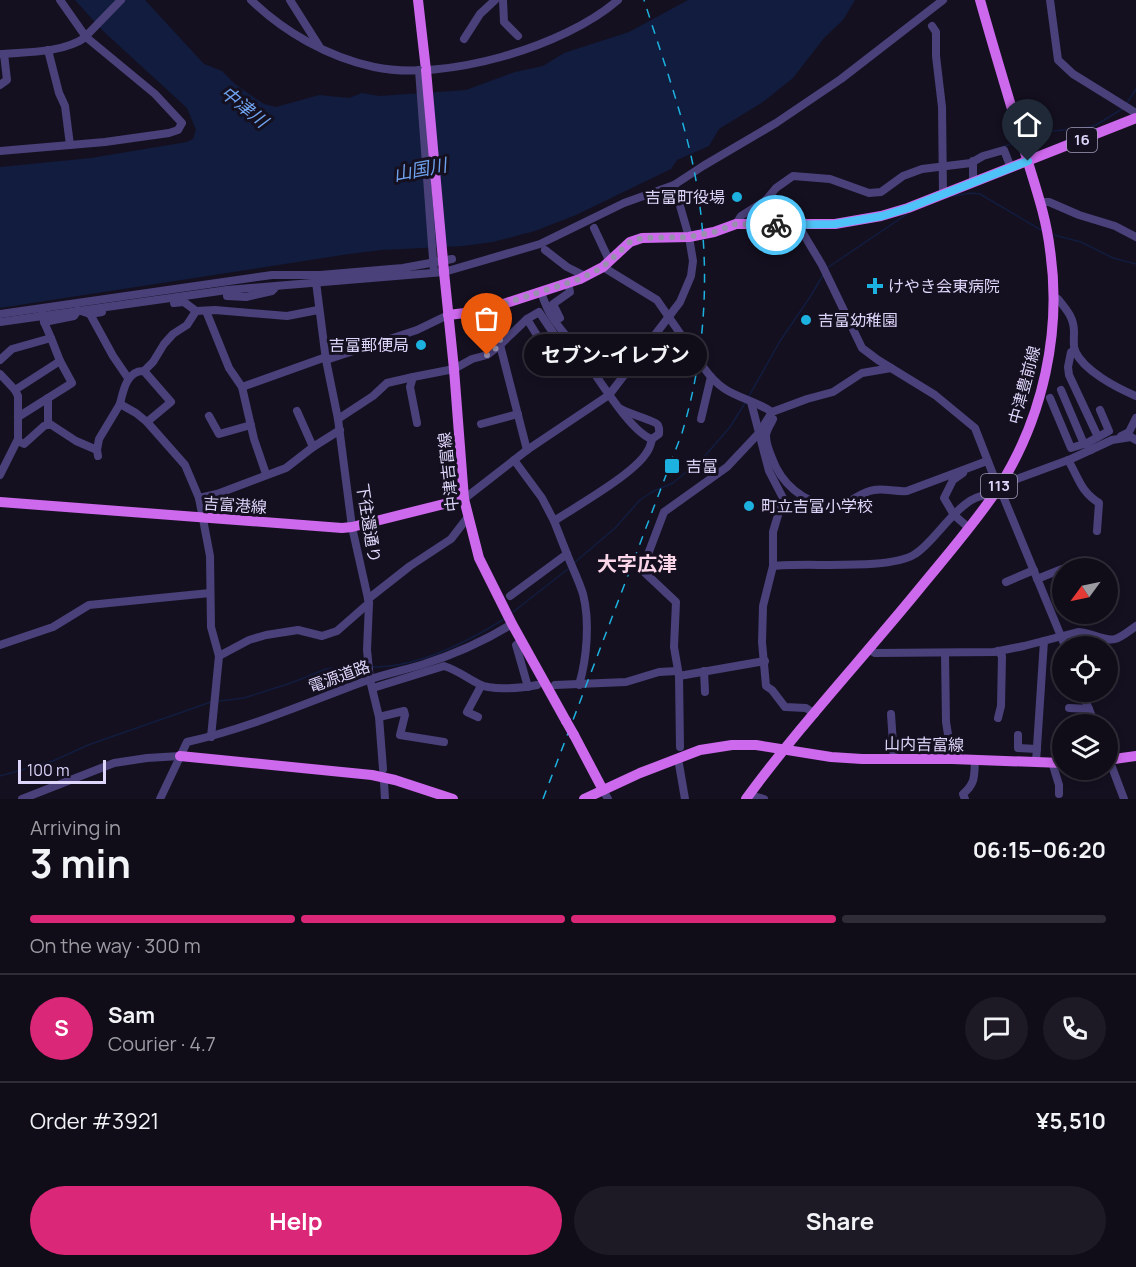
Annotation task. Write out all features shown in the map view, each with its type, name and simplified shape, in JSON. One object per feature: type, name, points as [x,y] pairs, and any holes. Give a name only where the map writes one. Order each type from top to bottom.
[{"type":"main road","name":"中津吉富線","points":[[418,0],[439,272],[448,315],[464,500],[468,517],[479,558],[512,624],[606,795]]},
{"type":"main road","name":"中津豊前線","points":[[747,797],[969,528],[998,487],[1029,428],[1038,404],[1049,355],[1054,300],[1051,252],[1040,202],[980,0]]},
{"type":"main road","name":"16","points":[[1028,161],[1136,115]]},
{"type":"main road","points":[[448,315],[482,311],[568,283],[606,264],[630,242],[642,238],[689,237],[714,232],[736,224],[835,224],[882,216],[1028,161]]},
{"type":"main road","name":"吉富港線","points":[[0,502],[352,527],[464,500]]},
{"type":"main road","points":[[584,799],[606,795],[700,750],[732,745],[786,749]]},
{"type":"main road","name":"山内吉富線","points":[[786,749],[831,757],[1052,763]]},
{"type":"main road","points":[[180,756],[372,775],[453,799]]},
{"type":"main road","points":[[1118,757],[1136,756]]},
{"type":"street","points":[[0,151],[70,146],[169,133],[178,130],[182,123],[155,94],[86,36],[60,0]]},
{"type":"street","points":[[0,85],[7,80],[2,54],[75,45],[121,0]]},
{"type":"street","points":[[251,0],[287,30],[319,47],[375,67],[422,70],[456,67],[529,48],[553,39],[604,12],[618,0]]},
{"type":"street","points":[[290,0],[319,47]]},
{"type":"street","points":[[464,39],[480,14],[495,0]]},
{"type":"street","points":[[503,0],[504,22],[518,36]]},
{"type":"street","points":[[0,322],[43,315],[77,306],[254,278],[319,280],[439,272],[540,244],[624,203],[674,185],[776,123],[841,80],[943,0]]},
{"type":"street","points":[[1050,0],[1058,60],[1073,74],[1136,115]]},
{"type":"street","points":[[932,26],[936,32],[936,56],[942,107],[943,194]]},
{"type":"street","points":[[48,50],[58,93],[65,106],[70,146]]},
{"type":"street","points":[[736,224],[741,216],[766,200],[776,188],[793,176],[830,179],[870,193],[881,192],[903,176],[973,161],[1004,150],[1011,168]]},
{"type":"street","points":[[973,161],[974,182]]},
{"type":"street","points":[[464,500],[527,450],[609,395],[669,319],[680,302],[691,276],[693,261],[689,237],[674,185]]},
{"type":"street","points":[[766,200],[794,225],[822,265],[857,340],[869,354],[935,395],[969,422],[978,435],[1061,636]]},
{"type":"street","points":[[1040,202],[1049,202],[1079,215],[1115,226],[1136,237]]},
{"type":"street","points":[[594,228],[606,264],[657,300],[695,355]]},
{"type":"street","points":[[545,250],[567,267],[585,276]]},
{"type":"street","points":[[77,306],[184,300],[222,292],[420,266],[452,259]]},
{"type":"street","name":"下往還通り","points":[[319,280],[318,310],[340,429],[352,527],[368,601],[367,650],[379,717],[383,769]]},
{"type":"street","points":[[220,282],[222,292]]},
{"type":"street","points":[[560,318],[553,304],[570,292],[568,283]]},
{"type":"street","points":[[541,292],[557,325],[575,346],[609,395],[646,437],[652,439]]},
{"type":"street","points":[[1054,300],[1058,299],[1071,316],[1074,325],[1075,350],[1082,360],[1102,378],[1136,396]]},
{"type":"street","points":[[184,300],[195,311],[287,316],[318,310]]},
{"type":"street","points":[[90,314],[105,311],[116,304]]},
{"type":"street","points":[[77,306],[90,314],[128,378]]},
{"type":"street","points":[[497,306],[500,321],[500,345],[527,450]]},
{"type":"street","points":[[0,315],[22,311],[43,315]]},
{"type":"street","points":[[18,439],[24,444],[50,424],[98,453],[99,439],[120,404],[128,378],[139,371],[144,371],[153,362],[164,344],[173,334],[187,325],[195,311]]},
{"type":"street","points":[[206,311],[229,368],[242,387],[254,439],[266,474]]},
{"type":"street","points":[[338,419],[373,396],[387,383],[454,369],[472,359],[487,355],[539,312],[562,346]]},
{"type":"street","points":[[18,417],[72,383],[60,361],[43,315]]},
{"type":"street","points":[[242,387],[417,330],[448,315]]},
{"type":"street","points":[[527,320],[551,358]]},
{"type":"street","points":[[0,360],[12,349],[51,338]]},
{"type":"street","points":[[679,372],[687,344]]},
{"type":"street","points":[[1075,350],[1071,352],[1069,360],[1069,375],[1098,437]]},
{"type":"street","points":[[15,390],[60,361]]},
{"type":"street","points":[[704,368],[730,394],[772,412]]},
{"type":"street","points":[[680,747],[678,674],[674,647],[676,602],[642,570],[664,512],[728,466],[759,433],[772,412],[832,392],[862,373],[891,368]]},
{"type":"street","points":[[144,371],[171,402],[147,422]]},
{"type":"street","points":[[0,374],[18,396],[18,439],[3,460],[0,475]]},
{"type":"street","points":[[413,377],[410,387],[417,423]]},
{"type":"street","points":[[701,419],[711,377]]},
{"type":"street","points":[[1062,390],[1087,446]]},
{"type":"street","points":[[48,398],[48,425]]},
{"type":"street","points":[[1050,398],[1071,448],[1131,437],[1136,440]]},
{"type":"street","points":[[752,402],[769,471],[783,498],[772,532],[773,566],[763,606],[762,642],[766,687],[772,690],[785,707],[806,708],[815,714]]},
{"type":"street","points":[[120,404],[147,422],[185,465],[199,498],[210,556],[211,627],[219,656],[211,736]]},
{"type":"street","points":[[1057,417],[1084,406]]},
{"type":"street","points":[[554,521],[622,476],[647,452],[652,439],[658,434],[657,424],[621,409]]},
{"type":"street","points":[[773,566],[879,564],[906,559],[915,554],[944,528],[954,515],[971,500],[1011,481],[1068,460],[1109,431],[1100,410]]},
{"type":"street","points":[[297,411],[313,447]]},
{"type":"street","points":[[772,412],[773,421],[766,436],[777,471],[784,481],[798,493],[832,506],[843,505],[874,490],[907,491],[987,461]]},
{"type":"street","points":[[481,424],[518,414]]},
{"type":"street","points":[[209,416],[219,434],[251,425]]},
{"type":"street","points":[[1112,440],[1129,432],[1136,418]]},
{"type":"street","points":[[199,498],[217,494],[295,462],[340,429]]},
{"type":"street","points":[[514,460],[542,498],[554,521],[583,597],[586,637],[584,668],[579,685]]},
{"type":"street","points":[[1068,460],[1080,486],[1099,503],[1097,531]]},
{"type":"street","points":[[961,470],[963,473],[953,480],[944,498],[954,515],[969,528]]},
{"type":"street","points":[[219,656],[249,640],[266,635],[298,630],[322,636],[337,631],[410,566],[451,539],[468,517]]},
{"type":"street","points":[[510,596],[567,554]]},
{"type":"street","points":[[1006,582],[1052,571]]},
{"type":"street","points":[[1043,593],[1052,592]]},
{"type":"street","points":[[0,645],[53,627],[89,605],[210,593]]},
{"type":"street","name":"電源道路","points":[[180,756],[187,742],[277,716],[372,684],[485,640],[512,624]]},
{"type":"street","points":[[1118,638],[1136,626]]},
{"type":"street","points":[[1066,636],[1086,632],[1100,636]]},
{"type":"street","points":[[870,650],[875,653],[945,654],[998,651],[1052,639]]},
{"type":"street","points":[[372,684],[444,666],[481,686],[532,686],[516,645],[522,641]]},
{"type":"street","points":[[1036,762],[1044,641]]},
{"type":"street","points":[[998,651],[1002,656],[1001,706],[998,718]]},
{"type":"street","points":[[945,654],[946,722],[952,759]]},
{"type":"street","points":[[555,685],[626,682],[659,672],[678,674],[765,661]]},
{"type":"street","points":[[704,671],[705,692]]},
{"type":"street","points":[[478,717],[467,712],[481,686]]},
{"type":"street","points":[[1086,702],[1091,714]]},
{"type":"street","points":[[1069,708],[1089,709]]},
{"type":"street","points":[[379,717],[404,711],[400,735],[444,742]]},
{"type":"street","points":[[891,714],[894,759]]},
{"type":"street","points":[[1018,735],[1018,748],[1037,749]]},
{"type":"street","points":[[22,799],[114,763],[180,756],[160,799]]},
{"type":"street","points":[[965,799],[963,794],[971,787],[974,780],[975,760]]},
{"type":"street","points":[[679,764],[685,799]]},
{"type":"street","points":[[1059,780],[1059,794]]},
{"type":"street","points":[[1117,780],[1124,799]]},
{"type":"street","points":[[384,782],[386,799]]},
{"type":"street","points":[[747,797],[765,799]]},
{"type":"water","points":[[75,0],[145,0],[204,64],[222,71],[235,84],[264,104],[276,107],[319,95],[349,98],[362,93],[379,96],[466,90],[515,72],[543,66],[564,53],[629,32],[688,0],[855,0],[843,20],[824,38],[793,78],[763,102],[719,129],[709,146],[677,160],[671,169],[576,215],[535,231],[493,242],[349,254],[0,308],[0,167],[91,158],[187,142],[193,139],[196,130],[187,108],[102,30]]},
{"type":"waterway","points":[[1127,103],[1136,89]]},
{"type":"waterway","points":[[1025,140],[1053,131],[1096,125],[1122,109]]},
{"type":"waterway","points":[[1005,146],[1018,142]]},
{"type":"waterway","points":[[953,196],[980,194],[1041,230]]},
{"type":"waterway","points":[[827,268],[907,214]]},
{"type":"waterway","points":[[1054,235],[1081,242],[1113,258],[1136,264]]},
{"type":"waterway","points":[[749,396],[780,341],[823,275]]},
{"type":"waterway","points":[[574,563],[615,528],[640,500],[673,483],[704,457],[730,427],[745,403]]},
{"type":"waterway","points":[[513,612],[568,569]]},
{"type":"waterway","points":[[372,667],[406,663],[441,652],[504,619]]},
{"type":"waterway","points":[[219,701],[244,698],[326,669],[349,666],[365,667]]},
{"type":"waterway","points":[[0,776],[53,761],[88,745],[211,702]]},
{"type":"railway","points":[[543,799],[682,433],[697,370],[705,273],[700,207],[695,175],[679,109],[644,0]]},
{"type":"way so far","points":[[487,355],[500,345],[500,321],[497,306],[580,279],[603,267],[630,242],[652,236],[689,237],[714,232],[736,224],[776,225]]},
{"type":"place","name":"吉富町役場","points":[[737,197]]},
{"type":"place","name":"けやき会東病院","points":[[875,286]]},
{"type":"place","name":"吉富幼稚園","points":[[806,320]]},
{"type":"place","name":"吉富郵便局","points":[[421,345]]},
{"type":"place","name":"セブン-イレブン","points":[[487,355]]},
{"type":"place","name":"吉富","points":[[672,466]]},
{"type":"place","name":"町立吉富小学校","points":[[749,506]]},
{"type":"district","name":"大字広津","points":[[637,564]]},
{"type":"route","points":[[776,225],[835,224],[882,216],[1028,161]]},
{"type":"water label","name":"中津川","points":[[244,107]]},
{"type":"water label","name":"山国川","points":[[420,170]]}]
